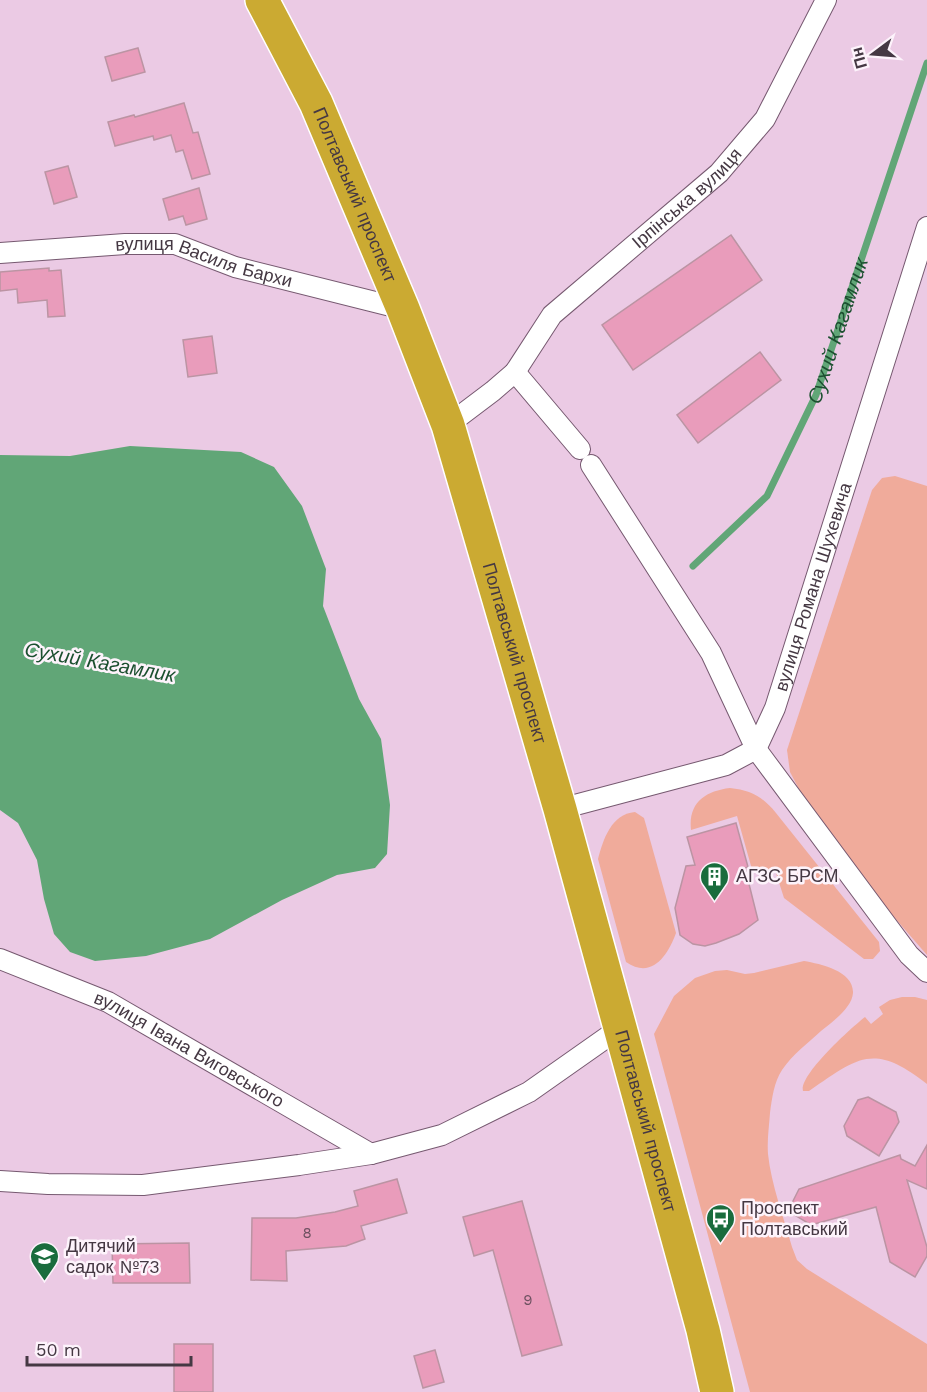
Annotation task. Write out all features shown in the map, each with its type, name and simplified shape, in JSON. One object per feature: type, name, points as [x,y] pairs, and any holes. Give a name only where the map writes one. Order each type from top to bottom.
[{"type":"highway","name":"Полтавський проспект","points":[[262,0],[316,103],[403,309],[448,425],[560,809],[704,1330]]},
{"type":"highway","points":[[704,1330],[717,1392]]},
{"type":"highway","points":[[704,1330],[727,1392]]},
{"type":"street","name":"Ірпінська вулиця","points":[[448,425],[494,391],[515,372],[552,315],[719,173],[765,119],[826,0]]},
{"type":"street","name":"вулиця Романа Шухевича","points":[[756,749],[775,708],[927,227]]},
{"type":"street","name":"вулиця Василя Бархи","points":[[0,253],[125,244],[175,244],[236,267],[403,309]]},
{"type":"street","points":[[515,372],[580,449]]},
{"type":"street","points":[[591,465],[711,653],[756,749],[909,955],[927,972]]},
{"type":"street","points":[[560,809],[726,765],[756,749]]},
{"type":"street","name":"вулиця Івана Виговського","points":[[0,959],[108,1002],[371,1154]]},
{"type":"street","points":[[0,1181],[143,1185],[371,1154],[442,1136],[530,1092],[620,1028]]},
{"type":"shaded area","points":[[895,476],[927,486],[927,955],[873,893],[803,797],[790,772],[787,750],[872,490],[882,478]]},
{"type":"shaded area","points":[[730,788],[756,795],[776,813],[879,942],[880,951],[873,959],[864,959],[784,898],[775,870],[753,873],[737,816],[691,830],[692,812],[700,800],[713,792]]},
{"type":"shaded area","points":[[635,812],[644,818],[676,933],[664,957],[651,967],[644,968],[635,967],[626,962],[598,859],[609,829],[620,818]]},
{"type":"shaded area","points":[[804,961],[842,974],[852,985],[853,993],[845,1009],[786,1064],[777,1080],[770,1113],[768,1149],[778,1201],[797,1260],[807,1269],[927,1344],[927,1392],[750,1392],[654,1034],[674,996],[695,978],[715,971],[754,973]]},
{"type":"shaded area","points":[[902,997],[927,1000],[927,1084],[893,1063],[879,1059],[866,1059],[841,1070],[809,1091],[803,1091],[809,1074],[838,1041],[865,1017],[871,1024],[883,1014],[879,1007],[890,1000]]},
{"type":"water","points":[[130,446],[241,452],[274,467],[302,506],[326,569],[323,606],[359,699],[381,739],[390,805],[387,854],[375,868],[337,875],[282,900],[210,939],[146,956],[95,961],[70,952],[54,934],[44,899],[37,860],[18,823],[0,810],[0,455],[70,456]]},
{"type":"building","points":[[138,48],[145,72],[112,81],[105,57]]},
{"type":"building","points":[[184,103],[193,133],[198,132],[210,174],[192,179],[183,150],[176,152],[171,135],[154,140],[153,136],[115,146],[108,122]]},
{"type":"building","points":[[68,166],[77,197],[54,204],[45,172]]},
{"type":"building","points":[[199,188],[207,219],[186,225],[183,216],[169,220],[163,199]]},
{"type":"building","points":[[731,235],[762,280],[633,370],[602,325]]},
{"type":"building","points":[[49,268],[49,271],[61,270],[65,316],[48,317],[47,300],[18,303],[17,289],[0,291],[0,272]]},
{"type":"building","points":[[212,336],[217,373],[188,377],[183,340]]},
{"type":"building","points":[[760,352],[781,380],[698,443],[677,415]]},
{"type":"building","name":"АГЗС БРСМ","points":[[736,823],[748,867],[745,868],[758,920],[739,934],[716,943],[705,946],[693,944],[680,935],[675,908],[686,866],[695,865],[687,837]]},
{"type":"building","points":[[868,1097],[896,1112],[899,1122],[879,1156],[847,1136],[844,1126],[858,1100]]},
{"type":"building","points":[[927,1145],[927,1189],[907,1180],[927,1247],[927,1256],[915,1277],[890,1262],[876,1207],[811,1225],[788,1211],[799,1189],[900,1155],[901,1159],[915,1166]]},
{"type":"building","points":[[397,1179],[407,1213],[361,1226],[365,1239],[346,1246],[286,1251],[287,1281],[251,1280],[252,1218],[296,1218],[358,1206],[354,1191]]},
{"type":"building","points":[[522,1201],[562,1345],[522,1356],[493,1250],[474,1256],[463,1217]]},
{"type":"building","points":[[189,1243],[190,1283],[113,1283],[112,1244]]},
{"type":"building","points":[[174,1344],[213,1344],[213,1392],[174,1392]]},
{"type":"building","points":[[435,1350],[444,1382],[423,1388],[414,1356]]},
{"type":"waterway","name":"Сухий Кагамлик","points":[[693,566],[767,496],[816,395],[927,63]]},
{"type":"place","name":"АГЗС БРСМ","points":[[715,902]]},
{"type":"place","name":"Проспект Полтавський","points":[[720,1244]]},
{"type":"place","name":"Дитячий садок №73","points":[[45,1282]]}]
